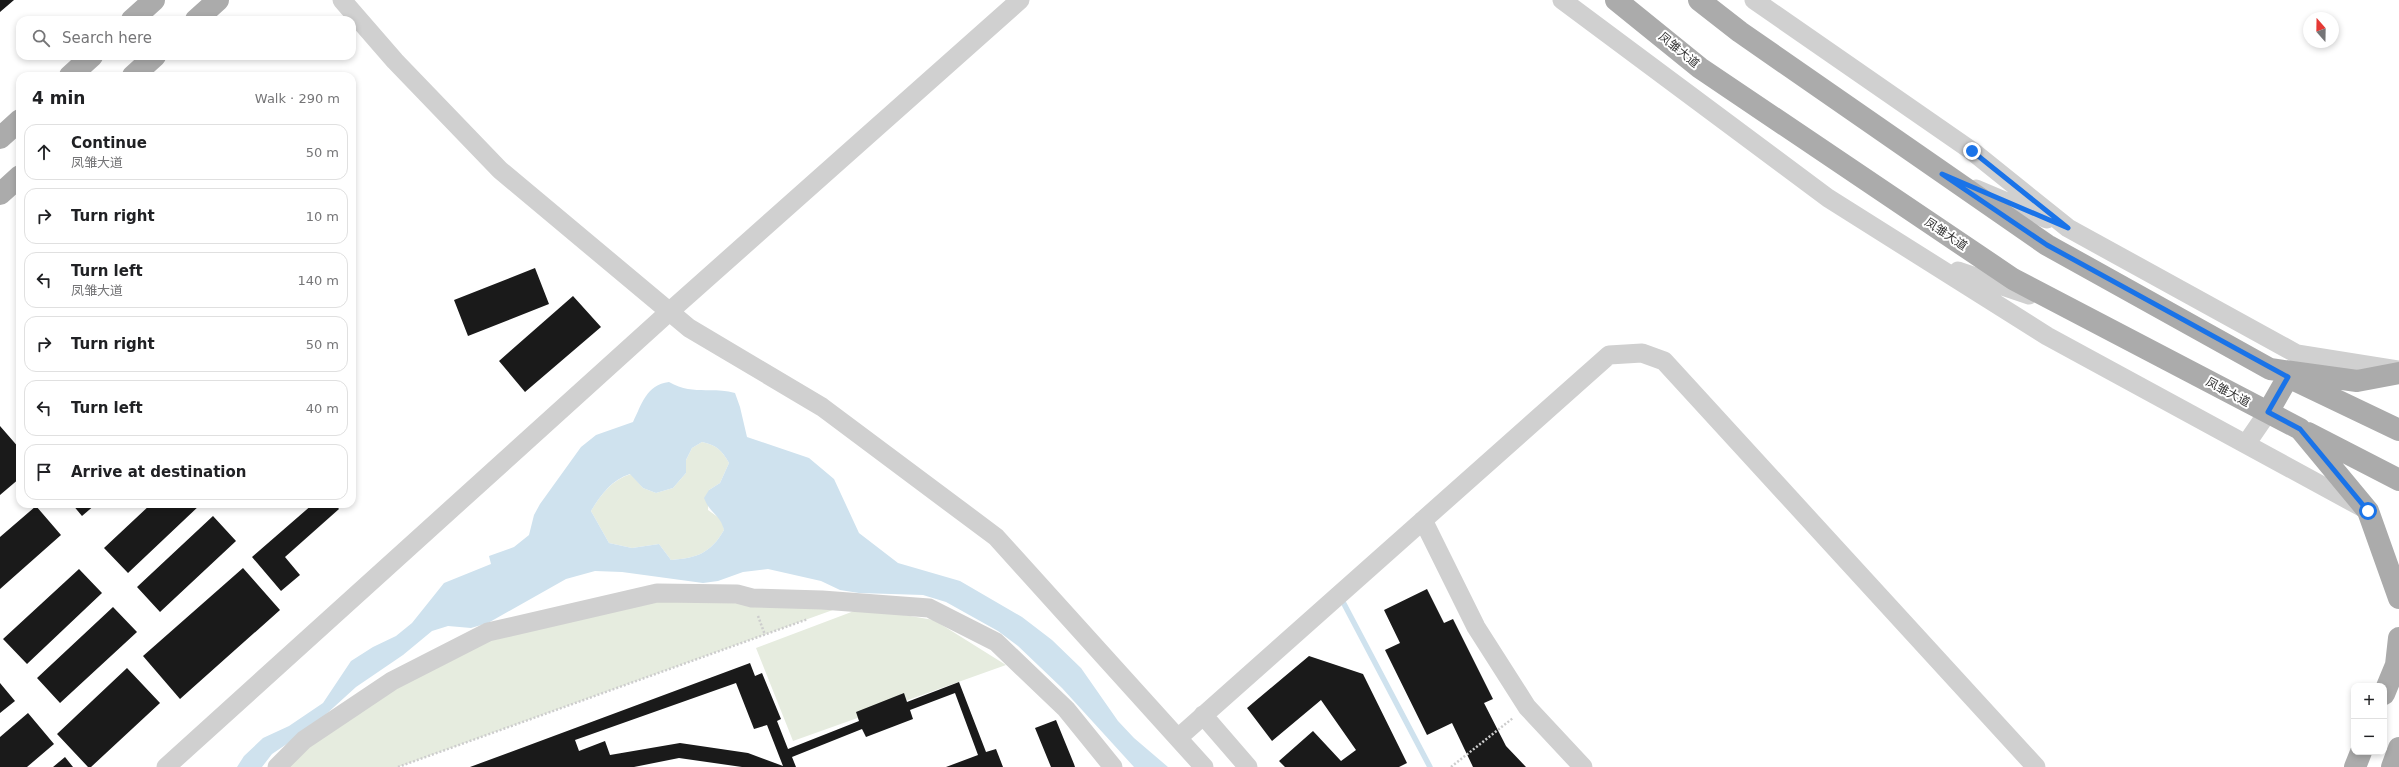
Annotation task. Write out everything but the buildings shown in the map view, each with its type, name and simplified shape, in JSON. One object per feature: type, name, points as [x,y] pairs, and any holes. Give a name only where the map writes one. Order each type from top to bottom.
[{"type":"main road","points":[[136,16],[154,0]]},
{"type":"main road","points":[[200,16],[218,0]]},
{"type":"main road","name":"凤雏大道","points":[[1616,0],[1706,72],[2013,279],[2399,480]]},
{"type":"main road","points":[[1699,0],[1740,32],[1942,174],[2047,245],[2279,373],[2399,430]]},
{"type":"main road","points":[[74,72],[88,60]]},
{"type":"main road","points":[[137,72],[151,60]]},
{"type":"main road","points":[[1,135],[16,123]]},
{"type":"main road","points":[[0,194],[16,180]]},
{"type":"main road","points":[[2279,373],[2357,381],[2399,373]]},
{"type":"main road","points":[[2268,412],[2279,373]]},
{"type":"main road","name":"凤雏大道","points":[[2300,429],[2368,511],[2399,598]]},
{"type":"main road","points":[[2387,687],[2396,665],[2399,638]]},
{"type":"main road","points":[[2392,767],[2399,748]]},
{"type":"main road","points":[[2355,767],[2360,755]]},
{"type":"street","points":[[342,0],[356,16]]},
{"type":"street","points":[[166,767],[669,312],[1020,0]]},
{"type":"street","points":[[1562,0],[1828,198],[2047,336],[2368,511]]},
{"type":"street","points":[[1754,0],[1972,151],[2068,228]]},
{"type":"street","points":[[356,16],[395,61],[500,170],[669,312],[689,328],[822,406],[996,537],[1204,767]]},
{"type":"street","points":[[1942,174],[2068,228],[2297,354],[2399,370]]},
{"type":"street","points":[[1928,261],[2068,308]]},
{"type":"street","points":[[1178,738],[1609,356],[1642,353],[1664,361],[2036,767]]},
{"type":"street","points":[[2246,444],[2268,412]]},
{"type":"street","points":[[1423,520],[1476,627],[1527,707],[1583,767]]},
{"type":"street","points":[[277,767],[304,740],[392,681],[488,632],[657,593],[738,594],[752,598],[822,600],[929,608],[996,642],[1066,710],[1113,767]]},
{"type":"street","points":[[1203,716],[1248,767]]},
{"type":"path","points":[[398,767],[810,618]]},
{"type":"path","points":[[1451,767],[1527,707]]},
{"type":"shaded area","points":[[702,442],[718,449],[729,463],[720,483],[709,490],[708,510],[722,520],[724,530],[714,544],[696,556],[671,560],[659,544],[632,548],[609,543],[591,511],[608,488],[618,480],[631,474],[643,488],[656,493],[673,488],[686,473],[686,460],[692,448]]},
{"type":"shaded area","points":[[657,593],[855,602],[398,767],[277,767],[304,740],[488,632]]},
{"type":"shaded area","points":[[862,608],[934,620],[1006,665],[793,741],[756,648]]},
{"type":"water","points":[[669,382],[686,389],[718,390],[735,393],[747,437],[809,458],[834,479],[859,533],[898,563],[960,581],[1022,617],[1052,640],[1081,668],[1118,721],[1134,738],[1168,767],[1134,767],[1062,688],[1018,646],[998,631],[946,602],[923,595],[859,593],[840,590],[821,581],[768,569],[743,572],[718,581],[703,583],[622,572],[595,571],[566,579],[488,623],[471,628],[448,626],[432,631],[403,655],[356,687],[312,727],[272,754],[262,767],[237,767],[244,756],[263,738],[289,726],[323,703],[351,661],[373,647],[396,636],[412,623],[444,583],[491,564],[489,556],[514,547],[529,535],[534,515],[540,504],[581,447],[596,435],[633,422],[646,396],[655,387]],"holes":[[[702,442],[718,449],[729,463],[720,483],[709,490],[704,498],[709,508],[720,520],[724,530],[714,544],[696,556],[671,560],[659,544],[632,548],[609,543],[591,511],[608,488],[618,480],[630,474],[643,488],[656,493],[673,488],[686,473],[686,460],[692,448]]]},
{"type":"waterway","points":[[1343,602],[1430,767]]},
{"type":"route","points":[[1972,151],[2068,228],[1942,174],[2047,245],[2270,369],[2288,377],[2268,412],[2300,429],[2368,511]]}]
